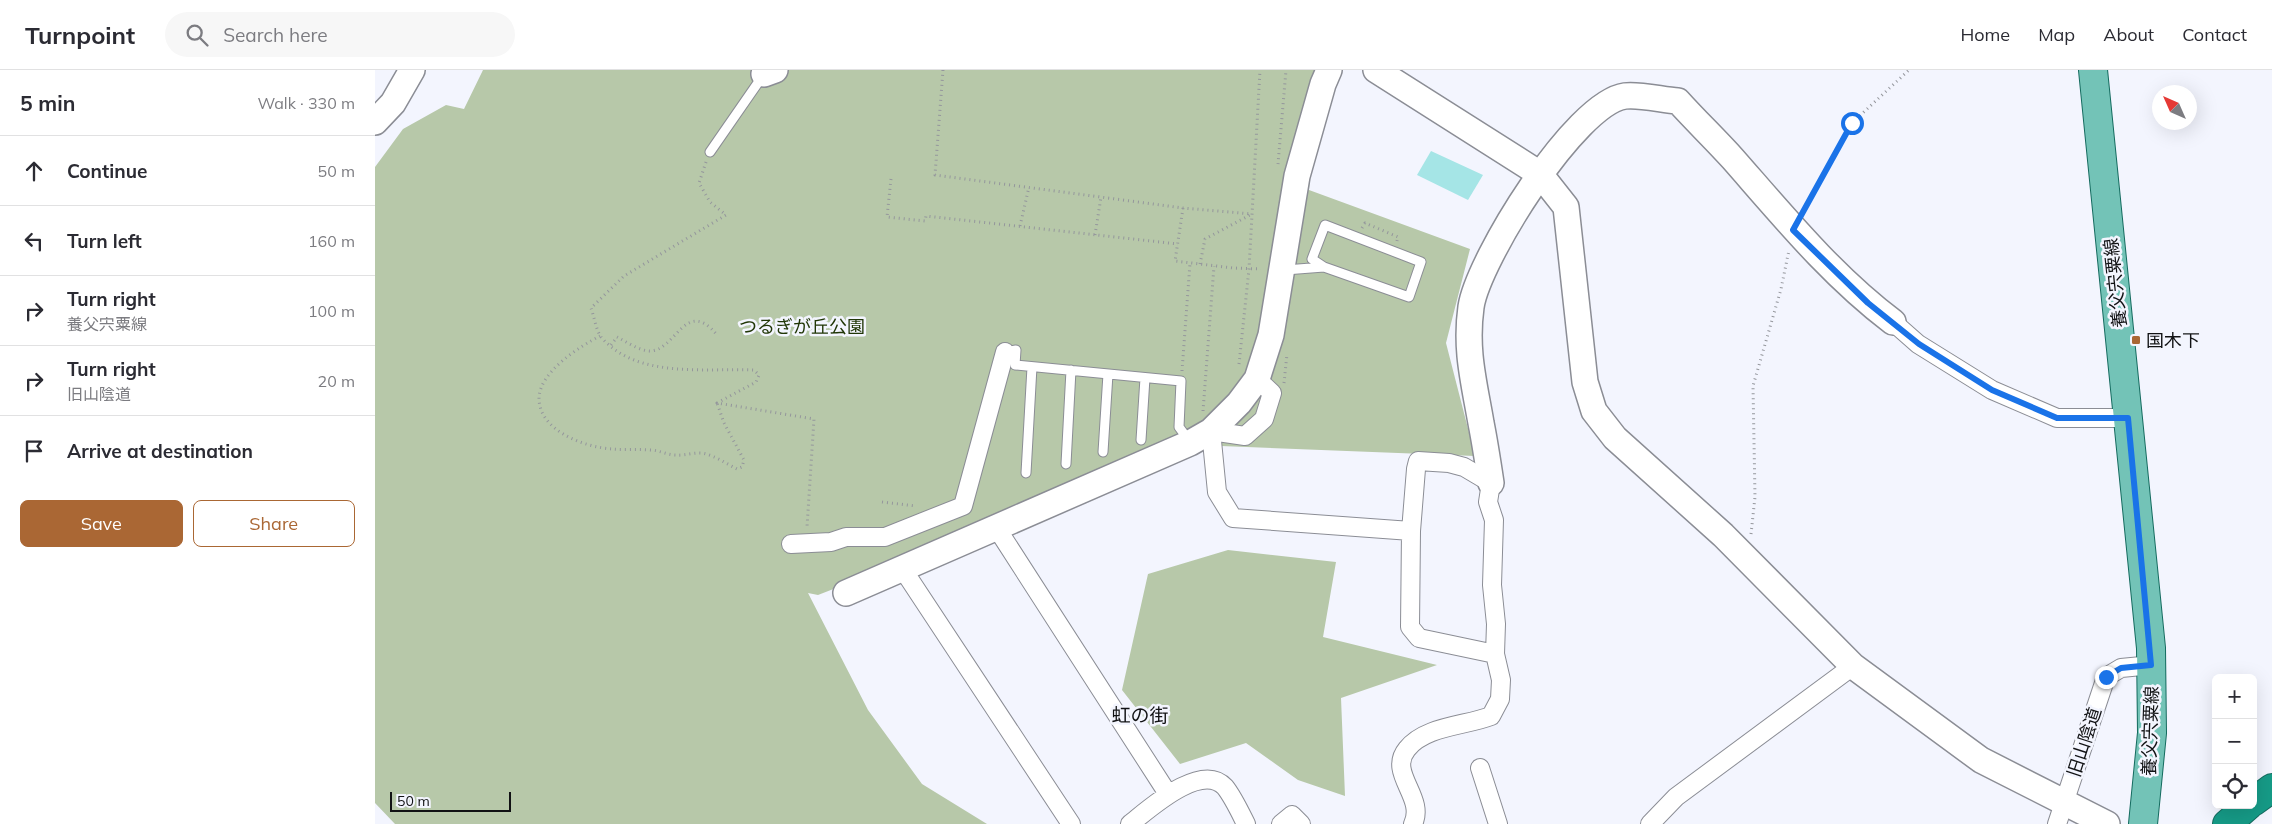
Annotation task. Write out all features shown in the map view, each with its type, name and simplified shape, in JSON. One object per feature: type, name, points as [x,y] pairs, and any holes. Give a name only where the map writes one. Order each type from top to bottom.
[{"type":"highway","points":[[2257,799],[2272,788]]},
{"type":"highway","points":[[2227,824],[2244,809]]},
{"type":"main road","name":"養父宍粟線","points":[[2093,70],[2151,665],[2151,749],[2143,824]]},
{"type":"street","points":[[375,122],[393,103],[412,70]]},
{"type":"street","points":[[847,593],[1201,437],[1239,403],[1248,372],[1271,335],[1297,176],[1329,70]]},
{"type":"street","points":[[1376,70],[1406,79],[1540,174],[1566,207],[1585,382],[1594,411],[1615,438],[1749,560],[1853,666],[1981,760],[2061,813],[2107,824]]},
{"type":"street","points":[[1413,824],[1415,803],[1399,766],[1402,755],[1409,746],[1427,733],[1472,724],[1491,716],[1500,699],[1501,680],[1495,654],[1496,624],[1492,585],[1494,520],[1489,502],[1491,483],[1469,362],[1471,307],[1480,274],[1540,174],[1586,120],[1606,104],[1625,96],[1677,101],[1732,158],[1793,230],[1868,303],[1919,344],[1992,390],[2057,418],[2128,418]]},
{"type":"street","points":[[798,544],[831,542],[846,537],[885,537],[963,506],[1005,352]]},
{"type":"street","points":[[1201,437],[1217,492],[1233,518],[1411,531]]},
{"type":"street","points":[[1491,483],[1465,467],[1449,463],[1419,461],[1416,469],[1411,531],[1410,627],[1419,638],[1495,654]]},
{"type":"street","points":[[996,527],[1168,794]]},
{"type":"street","points":[[902,568],[1071,824]]},
{"type":"street","name":"旧山陰道","points":[[2061,813],[2106,677],[2121,668],[2151,665]]},
{"type":"street","points":[[1651,824],[1676,797],[1853,666]]},
{"type":"street","points":[[1480,768],[1498,824]]},
{"type":"street","points":[[1130,824],[1168,794],[1190,782],[1208,779],[1224,785],[1247,824]]},
{"type":"street","points":[[1281,824],[1292,815],[1301,824]]},
{"type":"lane","points":[[710,152],[770,72]]},
{"type":"lane","points":[[1282,270],[1324,267],[1409,298],[1421,262],[1325,225],[1312,258],[1324,267]]},
{"type":"lane","points":[[1005,352],[1016,350],[1015,365],[1181,381],[1179,427],[1201,437]]},
{"type":"lane","points":[[1026,473],[1032,367]]},
{"type":"lane","points":[[1065,464],[1071,370]]},
{"type":"lane","points":[[1103,452],[1108,374]]},
{"type":"lane","points":[[1141,440],[1145,378]]},
{"type":"path","points":[[943,70],[935,175],[1183,208],[1252,214]]},
{"type":"path","points":[[1248,372],[1249,268],[1259,70]]},
{"type":"path","points":[[1749,560],[1755,497],[1753,386],[1781,289],[1793,230],[1852,123],[1909,70]]},
{"type":"path","points":[[710,152],[699,183],[710,202],[726,215],[624,276],[591,308],[600,336],[626,358],[663,368],[754,370],[759,376],[756,382],[717,403]]},
{"type":"path","points":[[891,179],[887,217],[925,221],[926,216],[1178,244]]},
{"type":"path","points":[[1020,226],[1029,187]]},
{"type":"path","points":[[1095,234],[1101,197]]},
{"type":"path","points":[[1183,208],[1175,261],[1214,266],[1282,270]]},
{"type":"path","points":[[1200,264],[1205,239],[1252,214]]},
{"type":"path","points":[[1181,381],[1190,263]]},
{"type":"path","points":[[1201,437],[1214,266]]},
{"type":"path","points":[[611,345],[617,337],[637,348],[651,351],[662,346],[683,326],[698,321],[705,322],[717,334]]},
{"type":"path","points":[[600,336],[574,350],[551,374],[539,392],[539,405],[545,420],[568,436],[611,450],[652,450],[675,455],[705,453],[737,469],[742,467],[744,460],[724,423],[717,403]]},
{"type":"path","points":[[717,403],[814,420],[798,544]]},
{"type":"green space","name":"つるぎが丘公園","points":[[483,70],[1319,70],[1309,190],[1470,249],[1446,343],[1475,456],[1221,446],[1188,451],[818,595],[808,593],[868,710],[922,784],[987,824],[395,824],[375,803],[375,167],[403,129],[446,105],[464,109]]},
{"type":"green space","points":[[1228,550],[1336,562],[1323,637],[1437,665],[1341,698],[1345,796],[1298,780],[1246,743],[1180,764],[1122,690],[1148,574]]},
{"type":"water","points":[[1431,151],[1483,175],[1468,200],[1417,175]]},
{"type":"place","name":"国木下","points":[[2136,340]]},
{"type":"district","name":"虹の街","points":[[1140,715]]},
{"type":"route","points":[[1852,123],[1793,230],[1868,303],[1919,344],[1992,390],[2057,418],[2128,418],[2151,648],[2151,665],[2121,668],[2106,677]]}]
